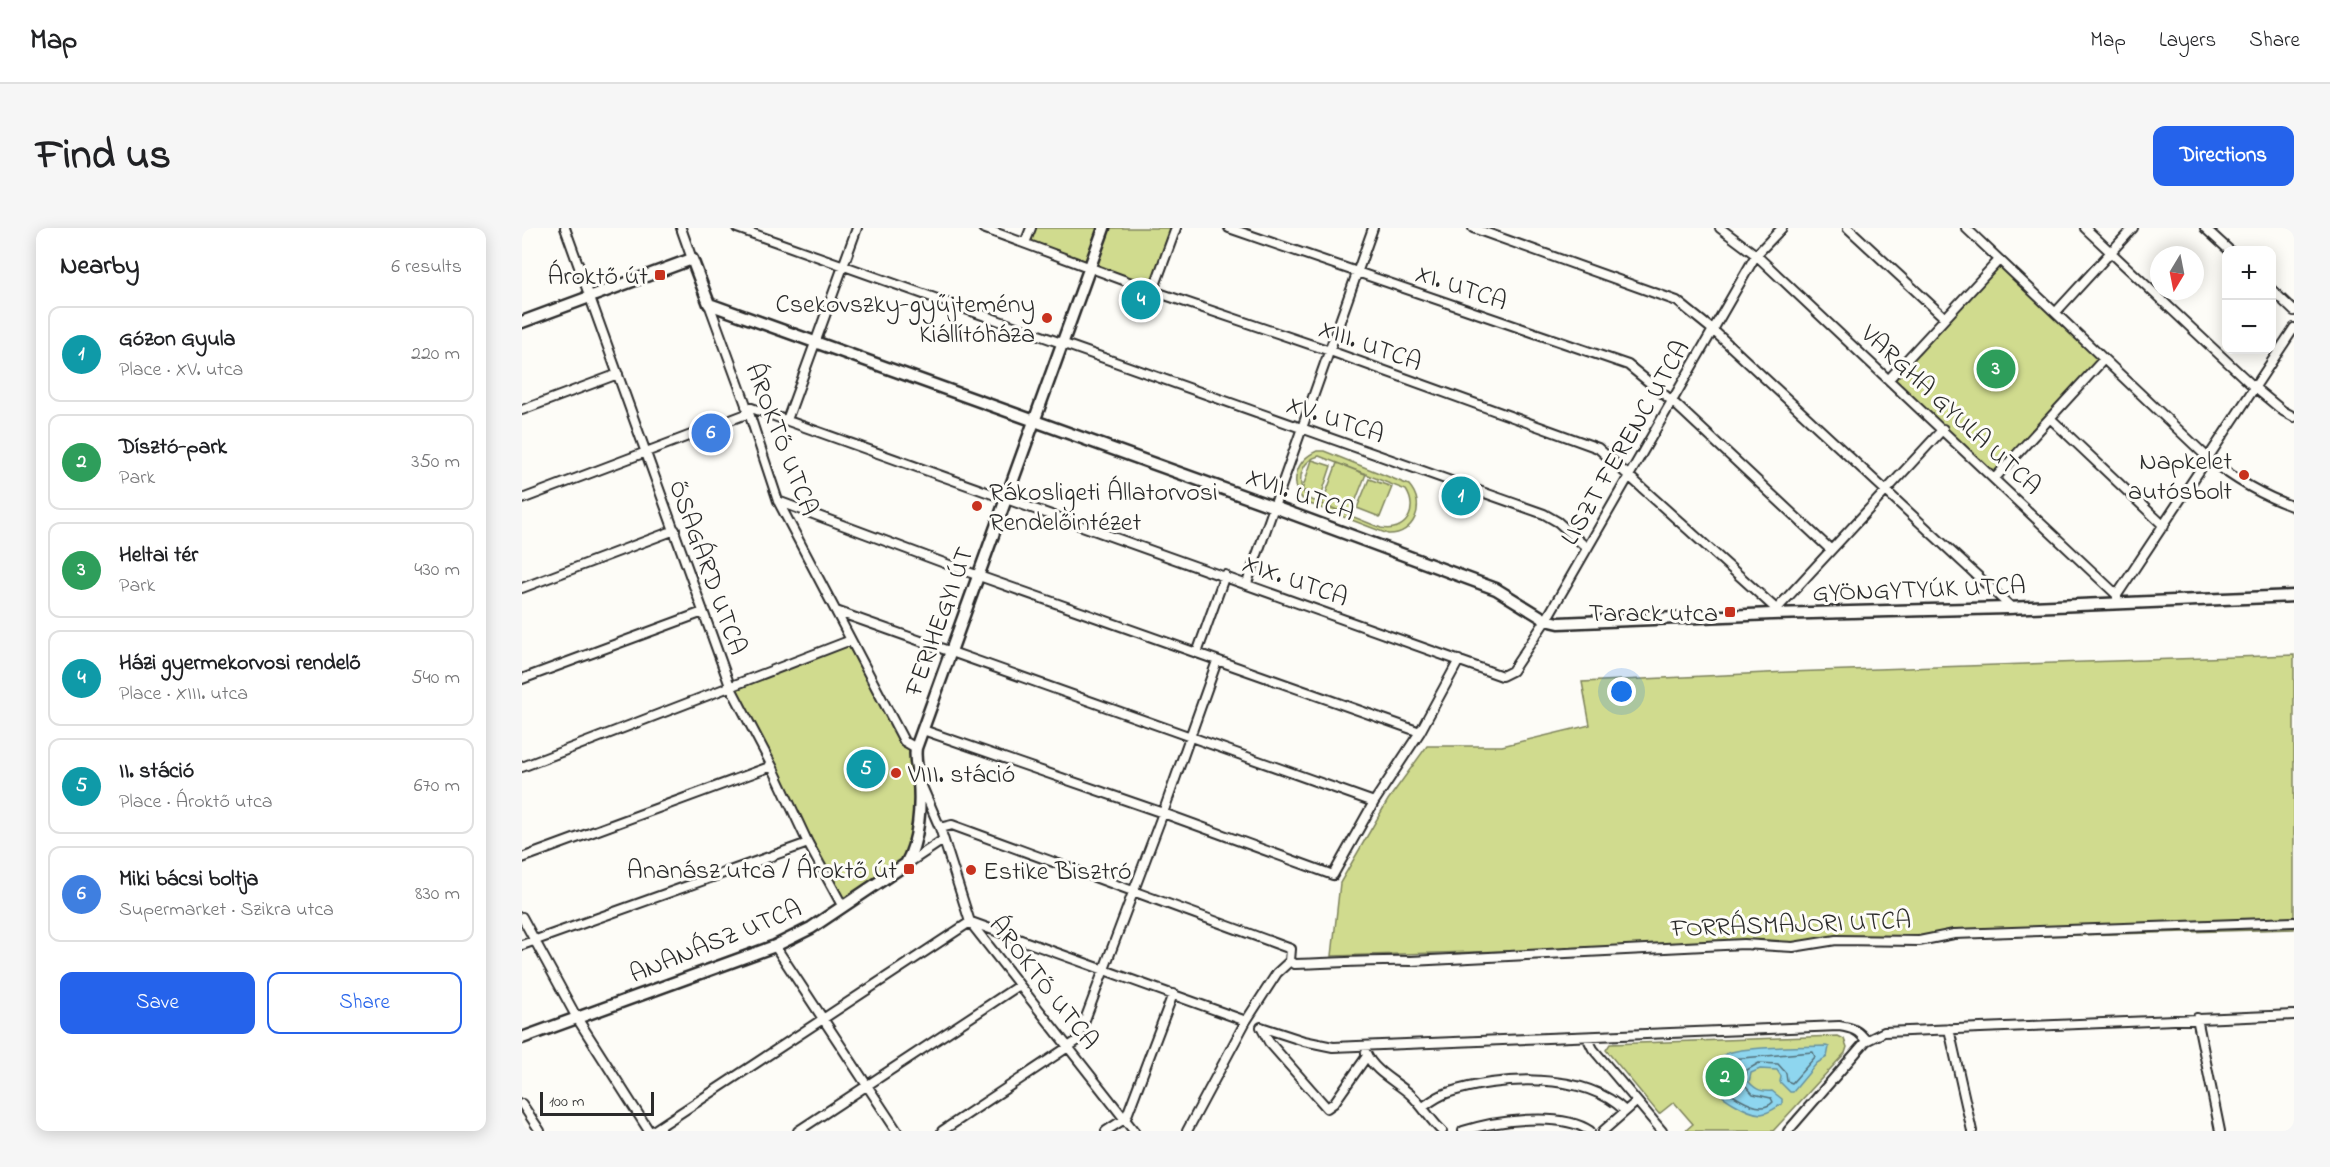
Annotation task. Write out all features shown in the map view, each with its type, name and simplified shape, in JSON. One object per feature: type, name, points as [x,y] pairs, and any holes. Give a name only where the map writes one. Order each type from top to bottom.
[{"type":"street","name":"ŐSAGÁRD UTCA","points":[[565,228],[730,686],[772,766],[808,843],[843,907]]},
{"type":"street","name":"ÁROKTŐ UTCA","points":[[681,228],[778,501],[904,741],[916,748]]},
{"type":"street","name":"XV. UTCA","points":[[737,228],[1544,514],[1558,522],[1587,548]]},
{"type":"street","points":[[787,420],[857,228]]},
{"type":"street","name":"XIII. UTCA","points":[[983,228],[1153,291],[1330,351],[1598,448],[1630,474]]},
{"type":"street","points":[[1025,243],[1031,228]]},
{"type":"street","name":"FERIHEGYI ÚT","points":[[906,864],[914,848],[919,780],[916,748],[1104,228]]},
{"type":"street","points":[[1153,291],[1176,228]]},
{"type":"street","name":"XI. UTCA","points":[[1229,228],[1628,365],[1672,401],[1832,550]]},
{"type":"street","points":[[1246,584],[1373,228]]},
{"type":"street","points":[[1473,228],[1677,301],[1713,331],[2012,608]]},
{"type":"street","name":"VARGHA GYULA UTCA","points":[[1720,228],[1756,255],[1943,429],[2117,599]]},
{"type":"street","name":"LISZT FERENC UTCA","points":[[1502,676],[1512,671],[1546,620],[1756,255],[1782,228]]},
{"type":"street","points":[[1848,228],[1946,318]]},
{"type":"street","points":[[1966,228],[2208,458],[2233,478],[2258,493],[2294,507]]},
{"type":"street","points":[[2085,228],[2254,387],[2294,417]]},
{"type":"street","points":[[2056,312],[2133,228]]},
{"type":"street","points":[[2205,228],[2225,246]]},
{"type":"street","points":[[522,322],[692,259]]},
{"type":"street","points":[[1889,379],[1999,260]]},
{"type":"street","points":[[2276,295],[2294,311]]},
{"type":"street","name":"XVII. UTCA","points":[[709,304],[1496,589],[1546,620]]},
{"type":"street","points":[[2117,599],[2294,328]]},
{"type":"street","points":[[1995,478],[2104,359]]},
{"type":"street","points":[[522,410],[618,374]]},
{"type":"street","points":[[522,499],[645,453],[747,409]]},
{"type":"street","name":"XIX. UTCA","points":[[747,409],[787,420],[1502,676]]},
{"type":"street","points":[[2050,418],[2164,526]]},
{"type":"street","points":[[1630,474],[1774,611],[1943,429]]},
{"type":"street","points":[[778,501],[979,576],[1420,732]]},
{"type":"street","points":[[522,588],[675,530]]},
{"type":"street","points":[[1197,653],[1225,575]]},
{"type":"street","name":"GYÖNGYTYÚK UTCA","points":[[1546,620],[1559,623],[1774,611],[2012,608],[2117,599],[2294,596]]},
{"type":"street","points":[[836,610],[1189,738],[1374,802]]},
{"type":"street","points":[[522,679],[703,612]]},
{"type":"street","points":[[522,767],[850,640]]},
{"type":"street","points":[[923,730],[1333,875],[1374,802],[1420,732],[1459,660]]},
{"type":"street","points":[[942,1131],[1077,1041],[1163,813],[1217,661]]},
{"type":"street","points":[[522,858],[772,766]]},
{"type":"street","name":"ÁROKTŐ UTCA","points":[[919,780],[940,828],[970,922],[1134,1131]]},
{"type":"street","points":[[940,828],[952,825],[1291,949],[1290,962],[1277,973],[1246,1021],[1187,1131]]},
{"type":"street","name":"ANANÁSZ UTCA","points":[[522,1038],[775,946],[811,928],[943,840]]},
{"type":"street","points":[[522,945],[808,843]]},
{"type":"street","points":[[522,917],[577,1018],[651,1131],[970,922],[1104,968],[1246,1021]]},
{"type":"street","name":"FORRÁSMAJORI UTCA","points":[[1290,962],[1295,964],[1357,963],[1371,960],[1411,961],[1744,944],[1793,947],[1836,940],[1919,940],[1954,934],[2294,922]]},
{"type":"street","points":[[775,946],[897,1131]]},
{"type":"street","points":[[798,1131],[1018,986]]},
{"type":"street","points":[[1106,1131],[1126,1118],[1173,994]]},
{"type":"street","points":[[1788,1131],[1866,1041],[1884,1032],[2294,1015]]},
{"type":"street","points":[[2197,1018],[2220,1131]]},
{"type":"street","points":[[1367,1056],[1334,1103],[1327,1108],[1269,1042],[1261,1027],[1304,1041],[1333,1047],[1839,1026],[1852,1028],[1861,1033],[1866,1041]]},
{"type":"street","points":[[1949,1029],[1972,1131]]},
{"type":"street","points":[[1587,1037],[1593,1049],[1662,1131]]},
{"type":"street","points":[[1365,1046],[1367,1056],[1381,1072],[1410,1094],[1423,1107],[1429,1119],[1442,1131]]},
{"type":"street","points":[[1423,1107],[1444,1094],[1470,1087],[1496,1083],[1546,1081],[1576,1086],[1597,1093],[1614,1100],[1625,1111]]},
{"type":"street","points":[[1603,1131],[1636,1102]]},
{"type":"street","points":[[522,1104],[540,1131]]},
{"type":"street","points":[[1463,1131],[1486,1125],[1553,1120],[1590,1131]]},
{"type":"green space","points":[[1031,228],[1176,228],[1153,291],[1025,243]]},
{"type":"green space","points":[[1999,260],[2104,359],[1995,478],[1889,379]]},
{"type":"green space","points":[[1317,451],[1324,451],[1409,485],[1417,501],[1417,510],[1411,524],[1405,530],[1388,534],[1305,502],[1297,488],[1296,480],[1299,466]],"holes":[[[1319,456],[1406,490],[1410,498],[1410,512],[1408,518],[1397,527],[1381,528],[1307,498],[1302,490],[1303,469],[1309,461]]]},
{"type":"green space","points":[[1312,460],[1331,466],[1321,496],[1302,490]]},
{"type":"green space","points":[[1337,463],[1366,474],[1350,515],[1322,504]]},
{"type":"green space","points":[[1369,479],[1392,487],[1380,517],[1357,508]]},
{"type":"green space","points":[[851,640],[910,746],[919,780],[911,855],[843,907],[730,686]]},
{"type":"green space","points":[[2294,655],[2294,929],[1332,956],[1340,883],[1388,800],[1427,746],[1502,746],[1590,725],[1582,682],[1789,672]]},
{"type":"green space","points":[[1838,1036],[1844,1039],[1847,1047],[1845,1053],[1773,1131],[1685,1131],[1693,1124],[1674,1102],[1659,1114],[1606,1050],[1610,1044]]},
{"type":"water","points":[[1829,1047],[1827,1057],[1817,1063],[1793,1092],[1790,1092],[1780,1082],[1781,1076],[1777,1070],[1760,1069],[1751,1073],[1749,1082],[1754,1087],[1762,1091],[1772,1091],[1782,1099],[1782,1104],[1767,1113],[1756,1113],[1741,1107],[1725,1098],[1711,1083],[1715,1065],[1728,1053],[1761,1048]]},
{"type":"place","name":"Ároktő út","points":[[660,275]]},
{"type":"place","name":"Házi gyermekorvosi rendelő","points":[[1141,300]]},
{"type":"place","name":"Csekovszky-gyűjtemény Kiállítóháza","points":[[1047,318]]},
{"type":"place","name":"Heltai tér","points":[[1996,369]]},
{"type":"place","name":"Miki bácsi boltja","points":[[711,433]]},
{"type":"place","name":"Napkelet autósbolt","points":[[2244,475]]},
{"type":"place","name":"Gózon Gyula","points":[[1461,496]]},
{"type":"place","name":"Rákosligeti Állatorvosi Rendelőintézet","points":[[977,506]]},
{"type":"place","name":"Tarack utca","points":[[1730,612]]},
{"type":"place","name":"II. stáció","points":[[866,769]]},
{"type":"place","name":"VIII. stáció","points":[[896,773]]},
{"type":"place","name":"Ananász utca / Ároktő út","points":[[909,869]]},
{"type":"place","name":"Estike Bisztró","points":[[971,870]]},
{"type":"place","name":"Dísztó-park","points":[[1725,1077]]}]
